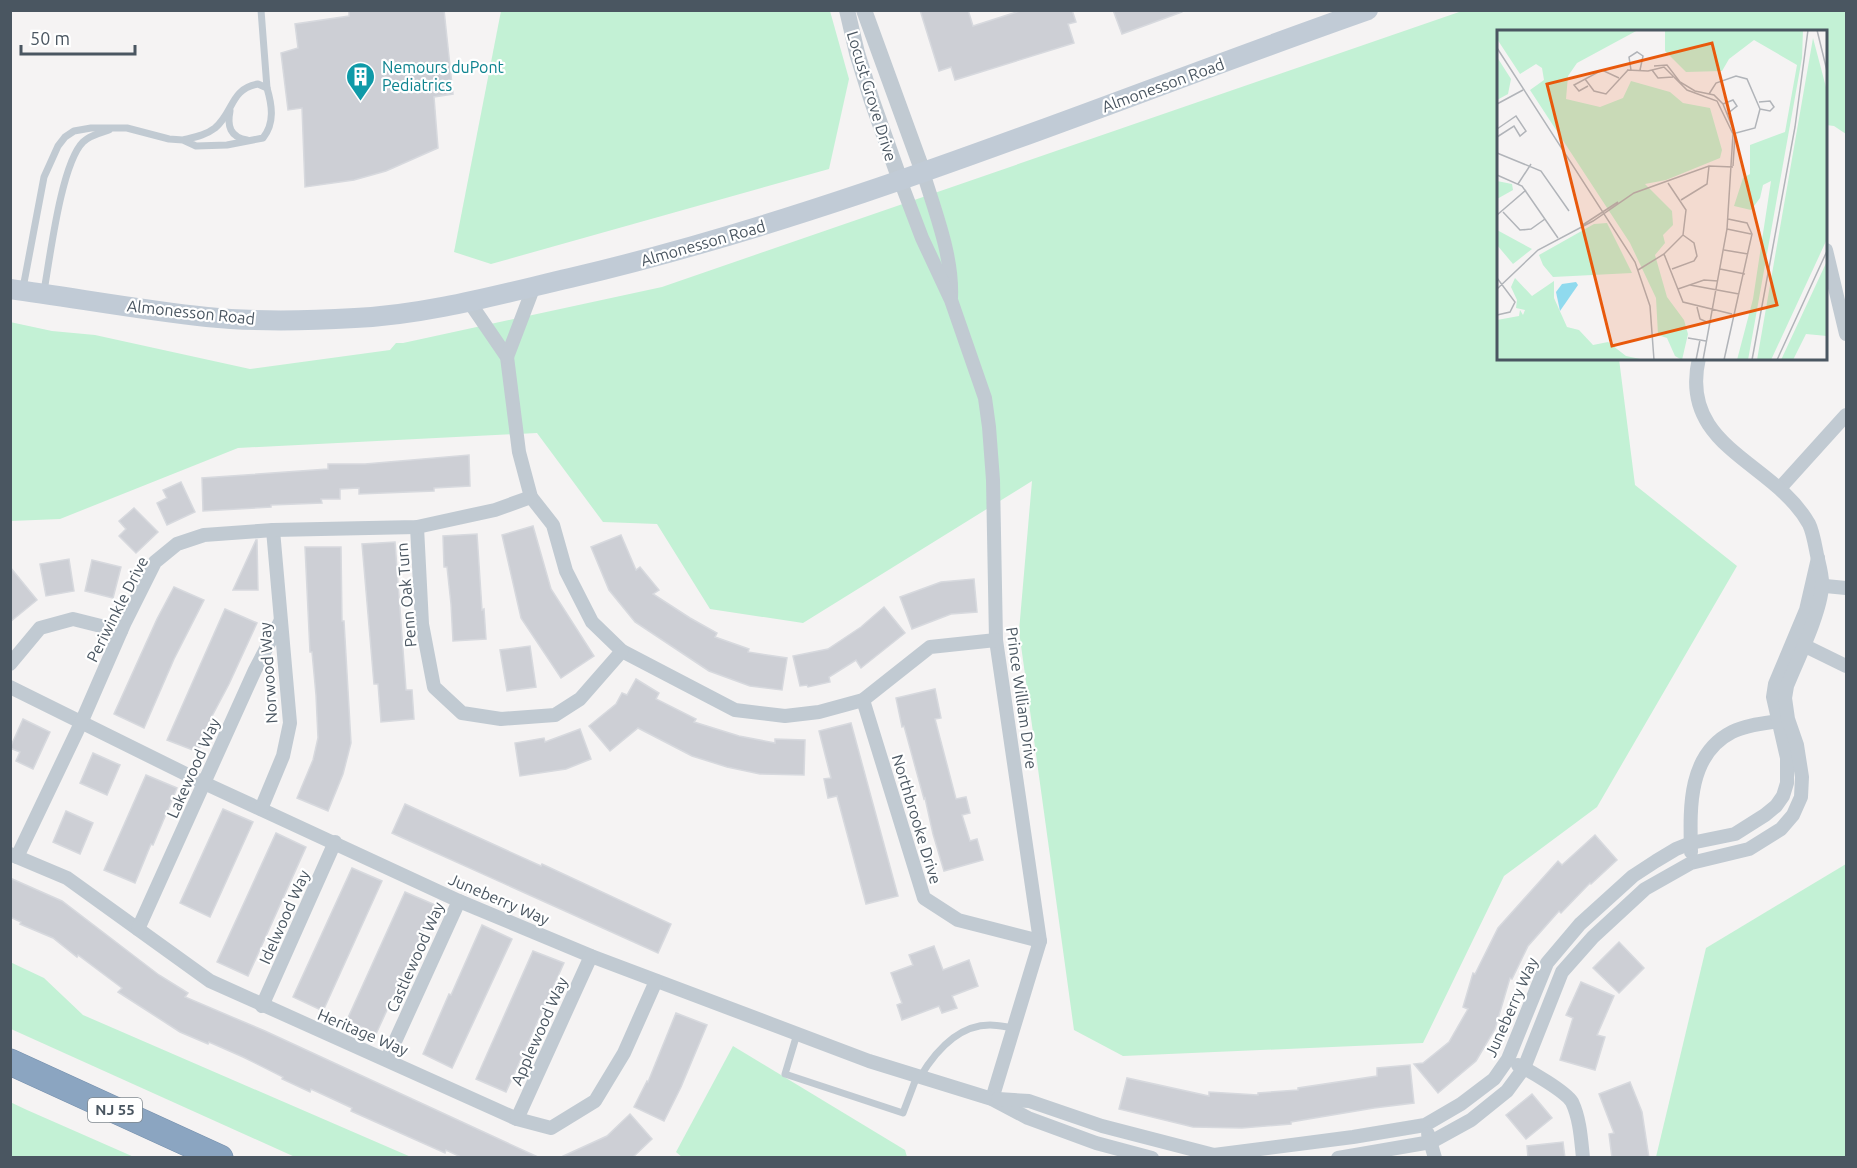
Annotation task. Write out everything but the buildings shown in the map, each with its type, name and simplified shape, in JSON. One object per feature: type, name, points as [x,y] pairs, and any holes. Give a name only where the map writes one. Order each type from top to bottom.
[{"type":"highway","name":"NJ 55","points":[[10,1062],[220,1158]]},
{"type":"main road","name":"Almonesson Road","points":[[17,290],[208,317],[271,320],[359,318],[412,312],[624,265],[772,223],[923,172],[1368,10]]},
{"type":"street","name":"Locust Grove Drive","points":[[847,10],[857,54],[900,180]]},
{"type":"street","name":"Locust Grove Drive","points":[[864,10],[923,172]]},
{"type":"street","name":"Prince William Drive","points":[[923,172],[942,235],[952,279],[951,300]]},
{"type":"street","name":"Prince William Drive","points":[[900,180],[922,238],[951,300],[985,398],[989,427],[993,480],[996,640],[1040,941],[992,1099]]},
{"type":"street","points":[[1827,261],[1846,334]]},
{"type":"street","points":[[507,357],[534,286]]},
{"type":"street","points":[[468,300],[507,357],[519,452],[531,496],[553,525],[566,571],[592,622],[622,651],[735,710],[785,716],[819,712],[863,700],[930,646],[996,640]]},
{"type":"street","name":"Juneberry Way","points":[[992,1099],[1029,1101],[1102,1126],[1214,1156],[1425,1125],[1470,1098],[1494,1079],[1508,1059],[1547,963],[1580,924],[1608,898],[1633,876],[1676,849],[1691,843],[1735,834],[1776,806],[1783,796],[1787,783],[1783,720],[1787,686],[1799,643],[1816,611],[1818,558],[1809,525],[1780,488],[1725,446],[1703,418],[1695,376],[1698,360]]},
{"type":"street","points":[[1780,488],[1846,415]]},
{"type":"street","name":"Periwinkle Drive","points":[[14,856],[81,723],[155,562],[177,544],[204,535],[273,530],[417,527],[495,510],[531,496]]},
{"type":"street","name":"Penn Oak Turn","points":[[417,527],[422,624],[434,687],[462,712],[501,719],[555,715],[580,699],[622,651]]},
{"type":"street","name":"Norwood Way","points":[[261,809],[283,756],[290,723],[273,530]]},
{"type":"street","points":[[1817,585],[1846,588]]},
{"type":"street","points":[[10,664],[40,628],[73,619],[121,632]]},
{"type":"street","name":"Lakewood Way","points":[[138,929],[255,670],[280,622]]},
{"type":"street","points":[[1799,643],[1846,666]]},
{"type":"street","name":"Juneberry Way","points":[[10,687],[204,783],[459,901],[591,956],[869,1061],[992,1099],[1028,1118],[1096,1143],[1152,1158]]},
{"type":"street","name":"Northbrooke Drive","points":[[863,700],[924,898],[958,920],[1040,941]]},
{"type":"street","points":[[1691,863],[1690,808],[1696,774],[1712,748],[1732,732],[1783,720]]},
{"type":"street","name":"Juneberry Way","points":[[1338,1158],[1431,1142],[1471,1120],[1507,1091],[1524,1068],[1562,972],[1619,912],[1645,889],[1691,863],[1749,849],[1781,829],[1793,814],[1801,797],[1802,777],[1797,745],[1783,720]]},
{"type":"street","name":"Idelwood Way","points":[[262,1006],[335,842]]},
{"type":"street","name":"Heritage Way","points":[[14,856],[67,878],[210,981],[517,1119],[551,1128],[596,1101],[624,1053],[656,981]]},
{"type":"street","points":[[1608,898],[1619,912]]},
{"type":"street","name":"Castlewood Way","points":[[387,1059],[459,901]]},
{"type":"street","name":"Applewood Way","points":[[517,1119],[591,956]]},
{"type":"street","points":[[1547,963],[1562,972]]},
{"type":"street","points":[[1508,1059],[1547,1082],[1571,1100],[1579,1126],[1583,1158]]},
{"type":"street","points":[[1425,1125],[1435,1158]]},
{"type":"street","points":[[1096,1143],[1102,1126]]},
{"type":"street","points":[[1353,1137],[1357,1156]]},
{"type":"lane","points":[[17,290],[44,177],[52,156],[65,137],[74,131],[91,128],[118,128],[183,140],[196,146],[263,138],[269,128],[272,109],[267,88],[261,10]]},
{"type":"lane","points":[[183,140],[214,129],[222,120],[236,95],[244,89],[258,84],[267,88]]},
{"type":"lane","points":[[231,106],[228,119],[232,132],[239,138],[252,141]]},
{"type":"lane","points":[[44,294],[64,182],[73,158],[82,142],[92,136],[118,128]]},
{"type":"lane","points":[[797,1034],[785,1074],[903,1113],[918,1076],[944,1044],[973,1027],[989,1025],[1014,1028]]},
{"type":"green space","points":[[501,11],[830,11],[849,79],[829,169],[491,264],[454,252]]},
{"type":"green space","points":[[1462,11],[1846,11],[1846,134],[1834,126],[1827,125],[1827,30],[1497,30],[1497,360],[1619,360],[1635,485],[1737,566],[1597,807],[1504,876],[1423,1043],[1123,1056],[1074,1030],[1019,631],[1032,481],[803,623],[710,609],[657,524],[603,522],[537,433],[238,448],[60,519],[11,521],[10,322],[52,331],[95,335],[250,369],[390,350],[396,343],[662,287]]},
{"type":"green space","points":[[1846,864],[1846,1157],[1656,1157],[1706,948]]},
{"type":"green space","points":[[10,962],[44,978],[83,1015],[411,1157],[295,1157],[11,1029]]},
{"type":"green space","points":[[733,1046],[905,1150],[907,1157],[683,1158],[676,1152]]},
{"type":"green space","points":[[10,1102],[27,1110],[134,1157],[11,1157]]},
{"type":"place","name":"Nemours duPont Pediatrics","points":[[361,102]]}]
